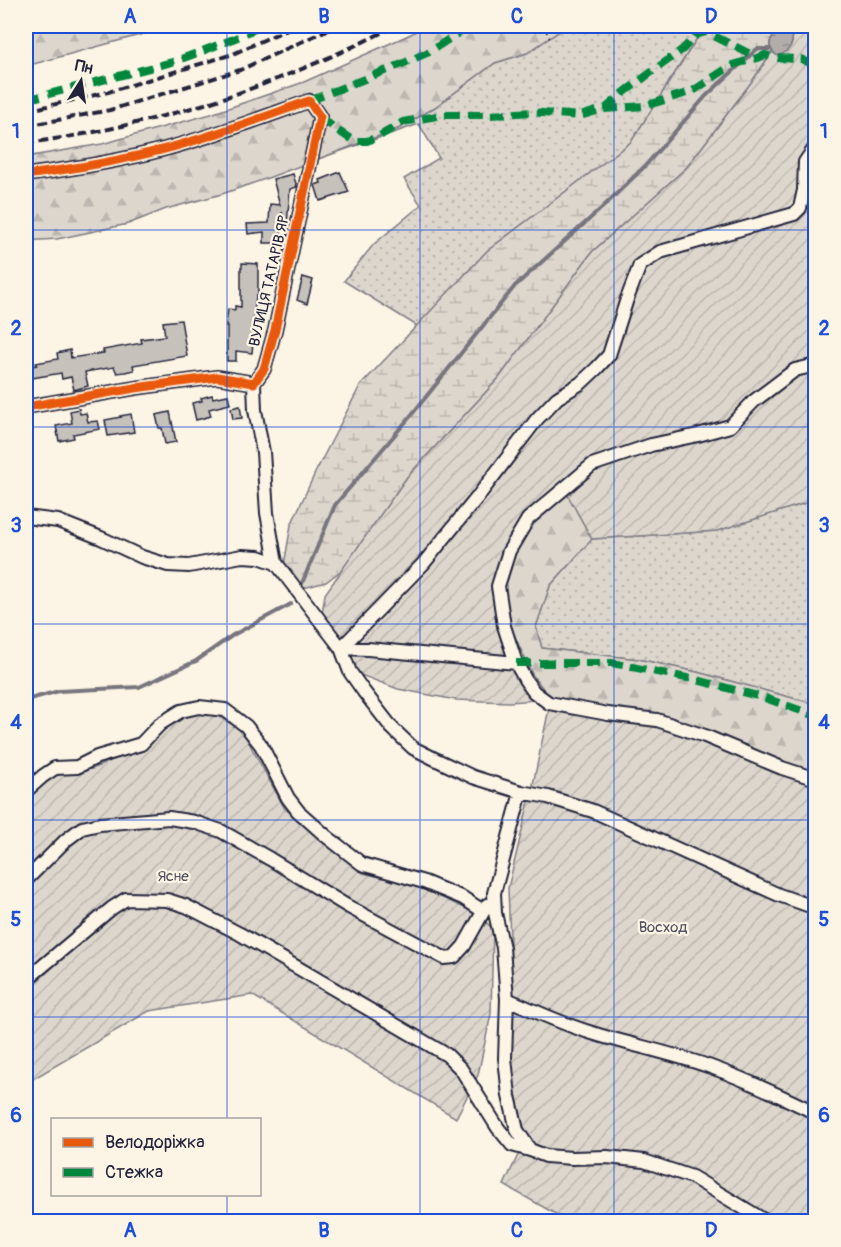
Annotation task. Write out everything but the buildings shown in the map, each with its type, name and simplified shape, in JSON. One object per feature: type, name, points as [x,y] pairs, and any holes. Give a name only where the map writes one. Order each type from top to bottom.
[{"type":"street","name":"ВУЛИЦЯ ТАТАРІВ ЯР","points":[[26,175],[133,158],[168,149],[309,100],[320,117],[275,330],[264,369],[254,383]]},
{"type":"street","points":[[341,648],[424,563],[537,419],[557,398],[581,383],[609,355],[640,265],[660,252],[794,214],[800,208],[804,190],[805,162],[816,146]]},
{"type":"street","points":[[816,365],[795,370],[754,401],[730,426],[651,445],[592,465],[528,519],[509,551],[498,586],[504,626],[516,663],[534,692],[549,703],[657,720],[816,779]]},
{"type":"street","points":[[26,407],[135,388],[217,377],[254,383],[255,410],[263,452],[267,513],[276,563],[341,648],[350,672],[364,692],[392,728],[413,748],[473,777],[593,811],[779,895],[816,908]]},
{"type":"street","points":[[26,516],[58,521],[142,557],[168,565],[189,566],[242,556],[259,557],[276,563]]},
{"type":"street","points":[[341,648],[516,663]]},
{"type":"street","points":[[26,791],[55,768],[78,767],[97,757],[141,744],[160,724],[181,711],[199,706],[225,710],[246,726],[261,745],[288,798],[298,811],[362,864],[424,882],[463,898],[483,910]]},
{"type":"street","points":[[521,792],[494,893],[495,913],[503,948],[507,999],[505,1058],[509,1096],[517,1130],[530,1150]]},
{"type":"street","points":[[26,880],[66,840],[82,828],[100,824],[169,818],[194,822],[222,831],[347,906],[444,958],[454,957],[464,946],[494,893]]},
{"type":"street","points":[[26,980],[112,908],[126,899],[167,900],[186,906],[240,934],[447,1055],[461,1069],[498,1128],[512,1145],[546,1156],[607,1157],[644,1161],[692,1177],[766,1221]]},
{"type":"street","points":[[507,999],[590,1032],[710,1067],[762,1087],[816,1113]]},
{"type":"path","points":[[544,26],[550,39]]},
{"type":"green space","points":[[26,26],[173,26],[26,66]]},
{"type":"green space","points":[[424,26],[567,26],[527,53],[495,63],[435,107],[400,128],[268,178],[222,194],[166,209],[128,224],[57,239],[26,241],[26,157],[102,144],[211,114],[304,82]]},
{"type":"green space","points":[[567,26],[705,26],[631,142],[487,251],[417,326],[344,281],[374,244],[421,205],[404,179],[439,158],[419,124],[315,160],[400,128],[435,107],[495,63],[527,53]]},
{"type":"green space","points":[[705,26],[789,26],[786,31],[778,32],[772,37],[770,48],[772,52],[687,167],[592,252],[499,378],[407,477],[343,569],[326,582],[300,589],[284,565],[291,525],[360,386],[487,251],[631,142]]},
{"type":"green space","points":[[789,26],[815,26],[815,500],[717,531],[592,539],[567,494],[530,527],[514,552],[502,586],[511,629],[531,673],[551,699],[509,702],[456,700],[398,689],[358,674],[321,620],[325,594],[407,477],[499,378],[592,252],[687,167],[772,52],[778,56],[791,45],[792,38],[786,31]]},
{"type":"green space","points":[[567,493],[592,539],[550,586],[536,627],[542,648],[638,659],[697,672],[815,704],[815,775],[596,707],[551,699],[533,676],[511,628],[502,586],[514,552],[530,527]]},
{"type":"green space","points":[[815,500],[815,704],[697,672],[638,659],[542,648],[536,627],[550,586],[592,539],[717,531]]},
{"type":"green space","name":"Восход","points":[[551,699],[648,713],[702,731],[815,775],[815,1221],[568,1221],[504,1185],[526,1138],[511,1073],[508,888]]},
{"type":"green space","name":"Ясне","points":[[207,710],[242,730],[285,809],[363,873],[409,883],[476,913],[493,929],[491,1014],[478,1075],[456,1118],[252,995],[149,1011],[26,1083],[26,797],[51,773],[92,769],[144,746],[182,715]]},
{"type":"water","points":[[781,30],[791,35],[792,43],[787,51],[778,56],[771,49],[770,42]]},
{"type":"waterway","points":[[786,31],[789,26]]},
{"type":"waterway","points":[[300,588],[335,505],[409,418],[515,286],[645,166],[706,96],[757,49],[770,49]]},
{"type":"waterway","points":[[26,700],[59,691],[139,687],[196,661],[233,635],[291,604]]},
{"type":"railway","points":[[26,111],[108,92],[233,54],[294,26]]},
{"type":"railway","points":[[26,126],[110,110],[240,70],[336,26]]},
{"type":"railway","points":[[26,143],[121,126],[215,101],[307,67],[395,26]]},
{"type":"marked path","points":[[26,100],[176,61],[261,26]]},
{"type":"marked path","points":[[309,101],[429,52],[469,26]]},
{"type":"marked path","points":[[320,117],[354,141],[367,141],[403,122],[443,115],[531,112],[580,116],[606,108],[683,49],[696,35],[706,32],[758,58],[765,55],[801,59],[816,66]]},
{"type":"marked path","points":[[604,109],[645,106],[693,91],[732,65],[758,58]]},
{"type":"marked path","points":[[516,663],[612,663],[697,680],[765,698],[816,716]]},
{"type":"cycle path","points":[[26,175],[96,164],[165,149],[219,133],[309,101],[320,117],[275,330],[264,369],[254,383],[217,377],[135,388],[26,407]]}]
